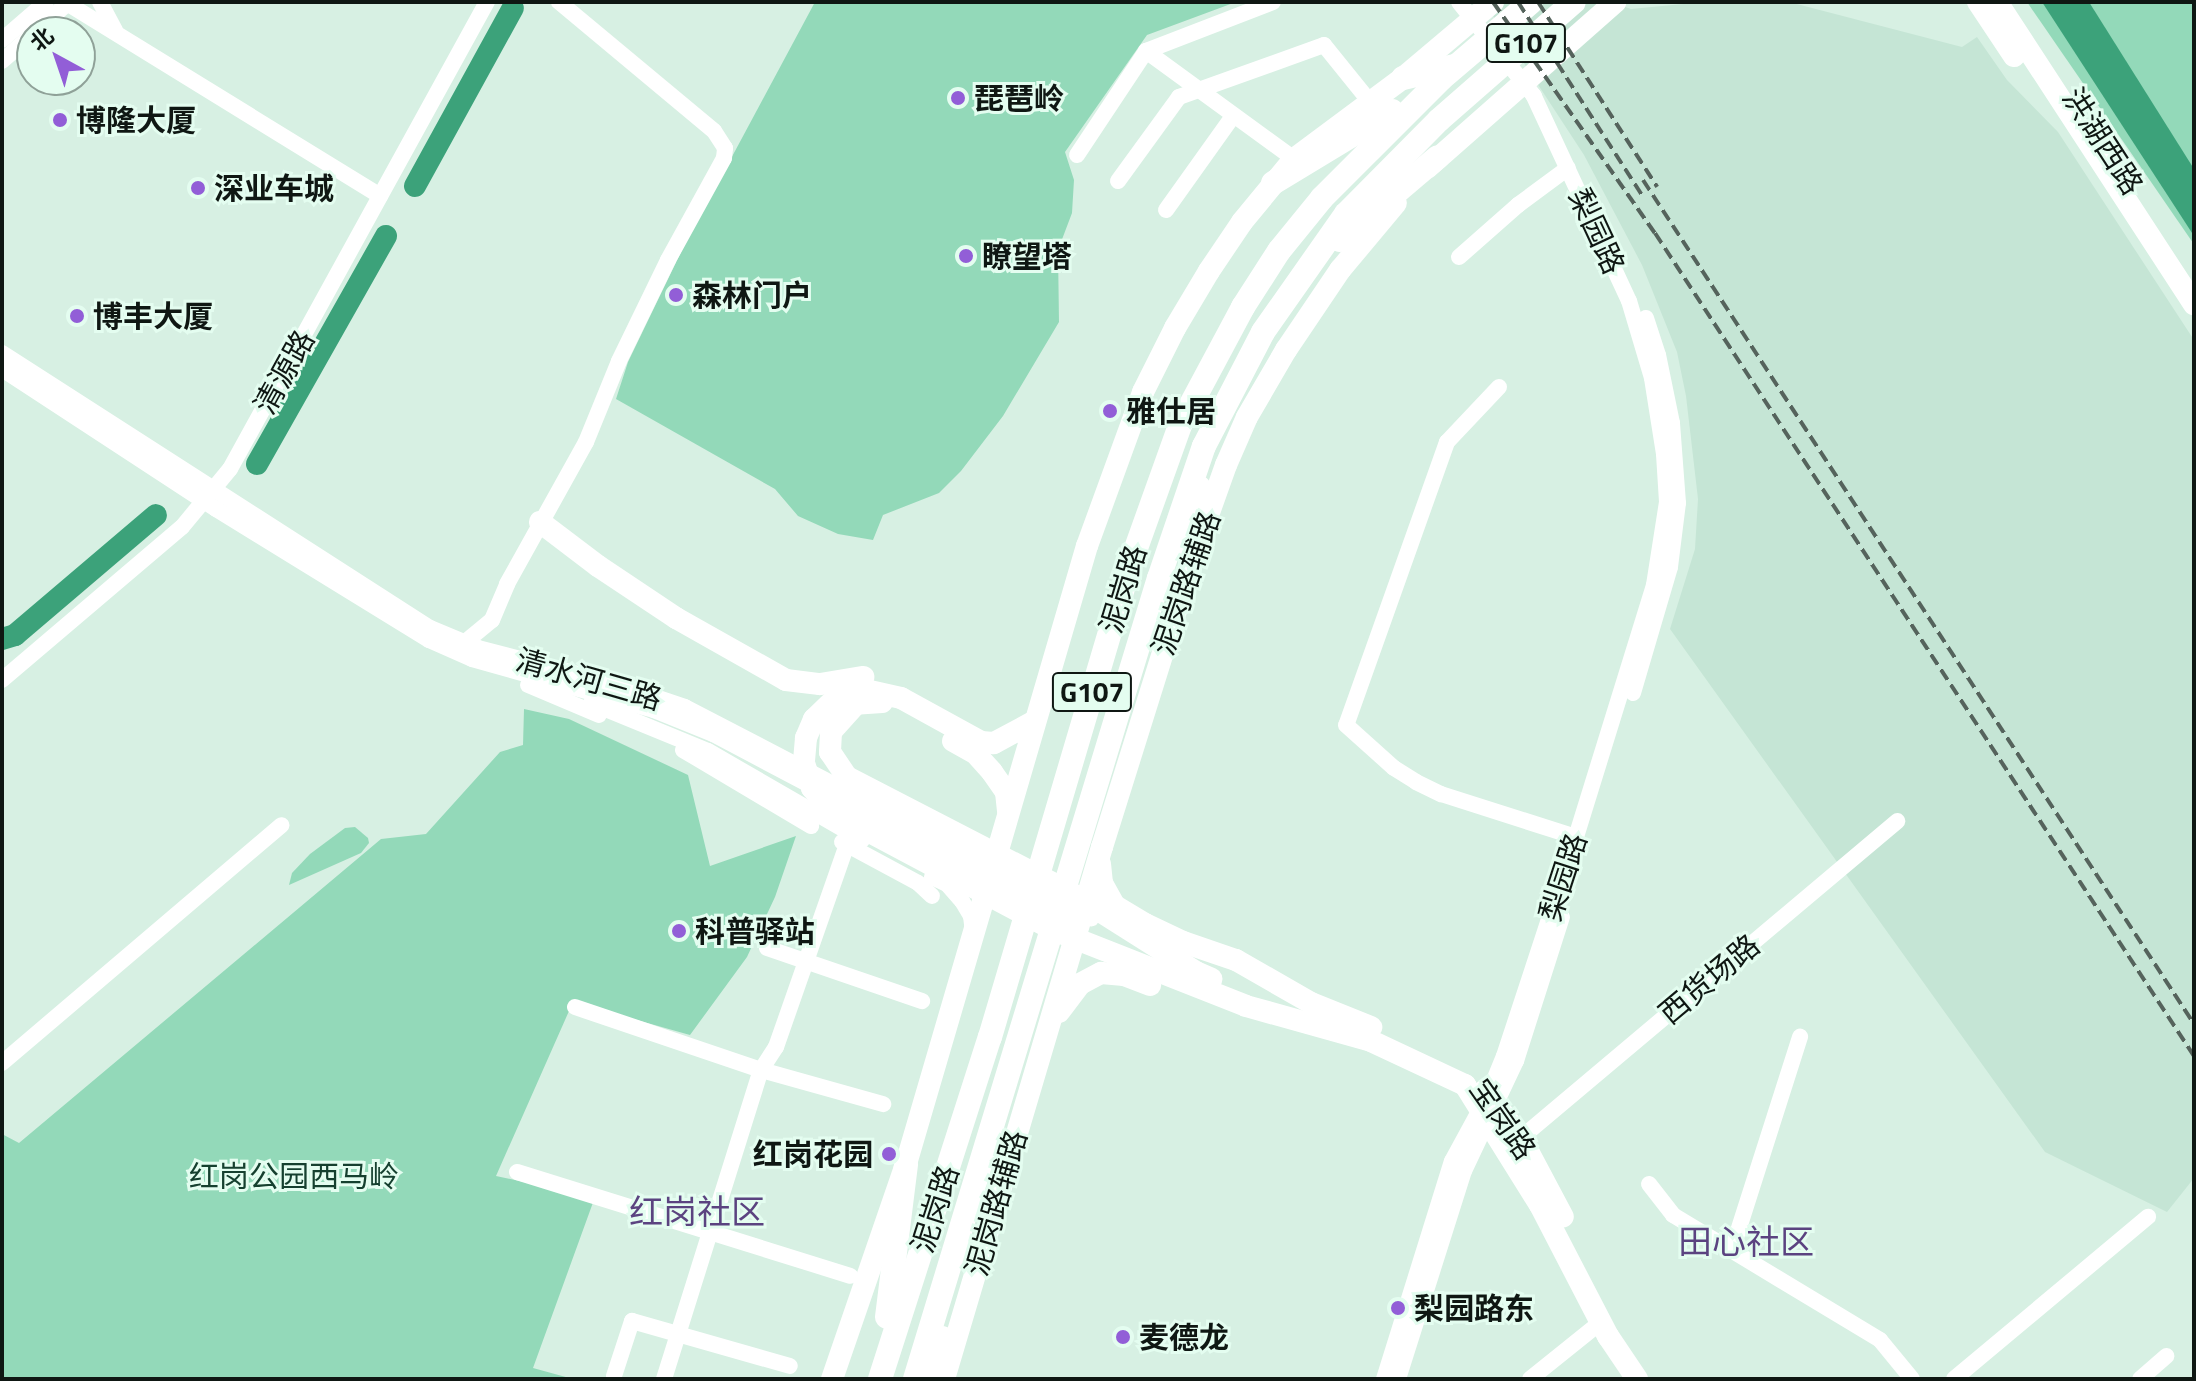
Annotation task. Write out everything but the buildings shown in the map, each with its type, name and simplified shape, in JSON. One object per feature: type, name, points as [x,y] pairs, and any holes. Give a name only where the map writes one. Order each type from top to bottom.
[{"type":"highway","name":"G107","points":[[1451,71],[1531,2]]},
{"type":"highway","name":"泥岗路","points":[[915,1379],[1159,578],[1204,446],[1263,332],[1346,214],[1382,174],[1574,2]]},
{"type":"highway","points":[[1403,78],[1451,71]]},
{"type":"highway","points":[[1273,183],[1451,71]]},
{"type":"highway","name":"泥岗路","points":[[880,1377],[990,1037],[1130,565],[1180,425],[1235,320],[1279,251],[1360,156],[1451,71]]},
{"type":"highway","points":[[1311,264],[1438,157]]},
{"type":"highway","points":[[1190,566],[1204,446]]},
{"type":"highway","points":[[880,1377],[882,1345],[899,1243],[906,1164]]},
{"type":"highway","points":[[933,1379],[952,1262]]},
{"type":"main road","points":[[832,1379],[906,1164],[1087,546],[1143,392],[1202,283],[1242,222],[1294,159],[1403,78],[1493,2]]},
{"type":"main road","name":"泥岗路辅路","points":[[944,1379],[1102,847],[1190,566],[1247,417],[1286,350],[1340,270],[1438,157],[1615,2]]},
{"type":"main road","name":"洪湖西路","points":[[1978,2],[2042,73],[2194,279]]},
{"type":"main road","name":"洪湖西路","points":[[1997,2],[2194,304]]},
{"type":"main road","name":"洪湖西路","points":[[2012,2],[2042,73]]},
{"type":"main road","points":[[540,522],[598,566],[676,618],[786,680],[812,685],[854,678],[887,679],[982,730],[1006,736]]},
{"type":"main road","points":[[1035,721],[994,743],[973,740],[901,698],[873,689],[848,692],[826,705],[809,728],[804,750],[812,788],[834,813],[1056,931],[1193,978]]},
{"type":"main road","points":[[1008,812],[1003,786],[976,754],[896,707],[868,700],[856,704],[837,721],[829,740],[830,752],[847,777],[1075,894],[1193,978]]},
{"type":"main road","points":[[1102,847],[1100,875],[1115,906],[1160,932],[1236,960],[1376,1036]]},
{"type":"main road","points":[[1049,1027],[1080,984],[1101,973],[1112,973],[1309,1040],[1376,1036]]},
{"type":"main road","name":"宝岗路","points":[[1193,978],[1328,1018],[1456,1063],[1473,1073],[1601,1322],[1637,1379]]},
{"type":"main road","name":"宝岗路","points":[[1489,1108],[1521,1138],[1613,1315],[1655,1379]]},
{"type":"street","points":[[2,40],[46,2]]},
{"type":"street","points":[[100,2],[106,18],[121,37]]},
{"type":"street","name":"清源路","points":[[2,671],[177,522],[230,469],[480,2]]},
{"type":"street","name":"清源路","points":[[378,195],[487,2]]},
{"type":"street","points":[[458,647],[492,620],[507,584],[586,442],[619,361],[724,158],[725,148],[714,131],[677,97],[610,47],[559,2]]},
{"type":"street","points":[[1077,155],[1146,51],[1273,2]]},
{"type":"street","points":[[1459,2],[1534,96],[1568,168],[1518,205],[1459,257]]},
{"type":"street","points":[[67,3],[378,195]]},
{"type":"street","points":[[1118,181],[1169,106],[1197,88],[1324,45],[1370,102]]},
{"type":"street","points":[[1146,51],[1294,159]]},
{"type":"street","points":[[1166,210],[1233,116]]},
{"type":"street","name":"梨园路","points":[[1398,1379],[1464,1171],[1489,1108],[1654,585],[1667,502],[1661,432],[1639,329],[1568,168]]},
{"type":"street","name":"梨园路","points":[[1384,1379],[1452,1161],[1489,1108],[1519,1050],[1659,609],[1676,531],[1676,458],[1658,355],[1634,291],[1596,215],[1568,168]]},
{"type":"street","name":"清水河三路","points":[[2,353],[393,621],[458,647],[656,696],[1193,978]]},
{"type":"street","name":"清水河三路","points":[[2,369],[206,493]]},
{"type":"street","points":[[1499,387],[1447,442],[1346,725],[1394,768],[1416,782],[1441,794],[1576,837]]},
{"type":"street","name":"清源路","points":[[2,680],[182,527],[206,493]]},
{"type":"street","name":"清水河三路","points":[[458,647],[472,659],[716,729]]},
{"type":"street","points":[[472,659],[679,748],[918,883],[932,896]]},
{"type":"street","points":[[531,677],[708,751],[817,817],[947,884],[967,909],[973,933]]},
{"type":"street","name":"西货场路","points":[[1521,1138],[1897,821]]},
{"type":"street","points":[[2,1063],[282,825]]},
{"type":"street","points":[[664,1379],[761,1070],[776,1047],[809,962],[847,844]]},
{"type":"street","points":[[767,948],[922,1001]]},
{"type":"street","points":[[575,1007],[761,1070],[883,1104]]},
{"type":"street","points":[[1732,1250],[1800,1037]]},
{"type":"street","points":[[517,1172],[850,1276]]},
{"type":"street","points":[[1649,1184],[1673,1215],[1880,1340],[1912,1379]]},
{"type":"street","points":[[1954,1379],[2148,1217]]},
{"type":"street","points":[[614,1376],[632,1321],[790,1366]]},
{"type":"street","points":[[1530,1379],[1601,1322]]},
{"type":"street","points":[[2140,1379],[2166,1356]]},
{"type":"shaded area","points":[[1484,2],[1611,2],[1631,9],[1704,2],[1789,2],[1962,47],[1977,37],[2007,80],[2058,132],[2194,340],[2194,1178],[2167,1212],[2045,1152],[1670,629],[1695,549],[1698,499],[1686,396],[1677,352],[1642,265],[1584,155]]},
{"type":"shaded area","points":[[2042,2],[2089,2],[2194,169],[2194,236]]},
{"type":"green space","points":[[815,2],[1236,2],[1147,35],[1065,152],[1074,180],[1072,213],[1058,250],[1059,322],[1003,416],[961,471],[939,493],[883,515],[873,540],[838,534],[798,516],[775,489],[616,399],[628,362],[683,248]]},
{"type":"green space","points":[[2027,2],[2194,2],[2194,244],[2191,240]]},
{"type":"green space","name":"红岗公园西马岭","points":[[524,709],[569,719],[688,775],[710,866],[796,836],[775,897],[747,957],[690,1035],[573,1002],[496,1176],[595,1197],[533,1368],[573,1379],[2,1379],[2,1134],[19,1143],[381,839],[426,834],[500,752],[523,745]]},
{"type":"green space","points":[[355,827],[368,838],[369,843],[361,853],[289,885],[292,873],[310,854],[345,828]]},
{"type":"waterway","points":[[415,186],[513,8]]},
{"type":"waterway","points":[[257,464],[386,236]]},
{"type":"waterway","points":[[2,639],[15,635],[156,515]]},
{"type":"railway","points":[[1493,2],[1655,233],[2194,1056]]},
{"type":"railway","points":[[1518,2],[1643,197]]},
{"type":"railway","points":[[1538,2],[1657,187]]},
{"type":"railway","points":[[1643,180],[2194,1024]]},
{"type":"place","name":"琵琶岭","points":[[958,98]]},
{"type":"place","name":"博隆大厦","points":[[60,120]]},
{"type":"place","name":"深业车城","points":[[198,188]]},
{"type":"place","name":"瞭望塔","points":[[966,256]]},
{"type":"place","name":"森林门户","points":[[676,295]]},
{"type":"place","name":"博丰大厦","points":[[77,316]]},
{"type":"place","name":"雅仕居","points":[[1110,411]]},
{"type":"place","name":"科普驿站","points":[[679,931]]},
{"type":"place","name":"红岗花园","points":[[889,1154]]},
{"type":"place","name":"梨园路东","points":[[1398,1308]]},
{"type":"place","name":"麦德龙","points":[[1123,1337]]},
{"type":"district","name":"红岗社区","points":[[697,1212]]},
{"type":"district","name":"田心社区","points":[[1746,1242]]}]
